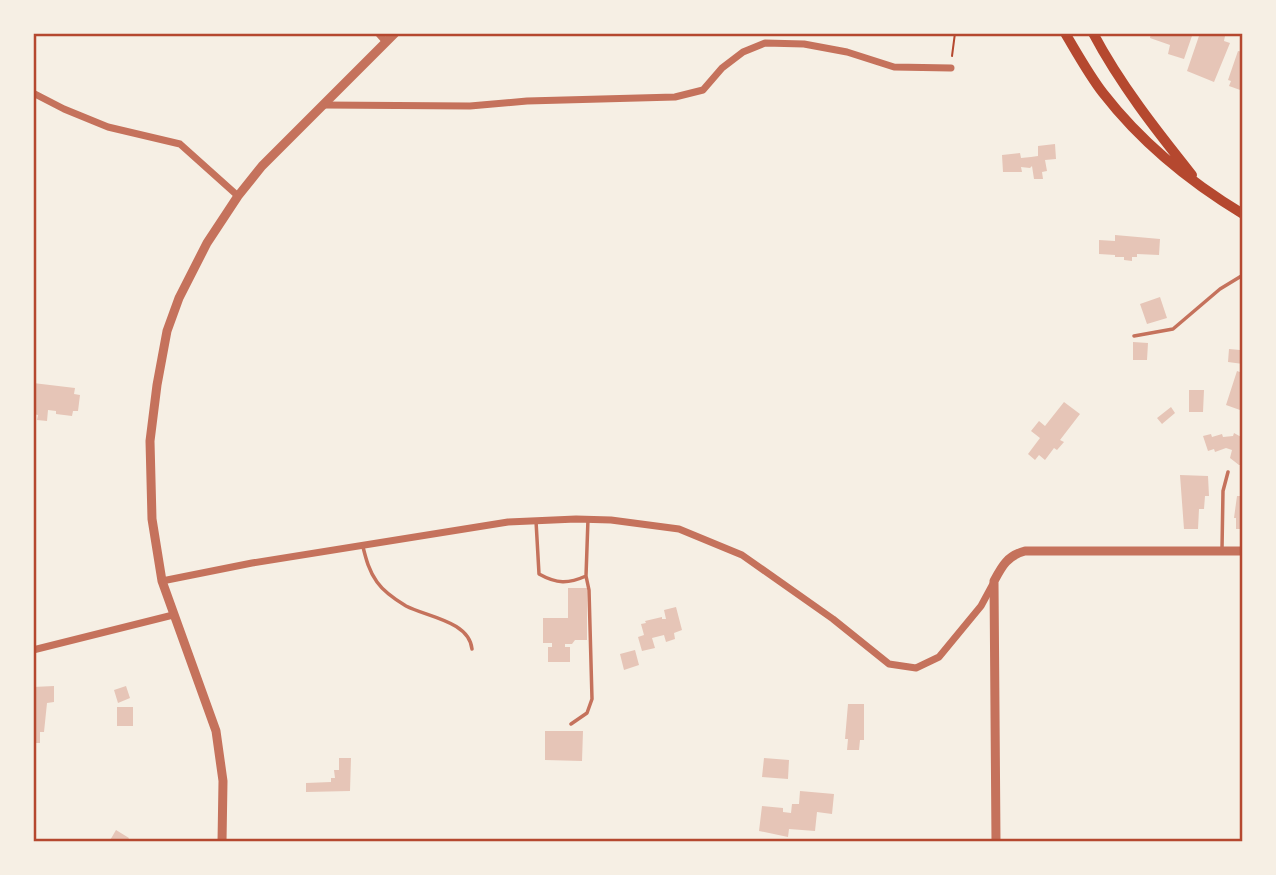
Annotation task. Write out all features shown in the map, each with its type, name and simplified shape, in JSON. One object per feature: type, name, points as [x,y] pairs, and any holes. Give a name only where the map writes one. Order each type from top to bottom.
[{"type":"main road","points":[[1065,33],[1103,93],[1160,156],[1243,214]]},
{"type":"main road","points":[[1093,33],[1143,112],[1203,188]]},
{"type":"street","points":[[379,33],[386,42]]},
{"type":"street","points":[[222,842],[223,781],[218,740],[207,701],[162,581],[154,541],[149,472],[152,412],[167,331],[179,298],[207,243],[238,197],[262,166],[395,33]]},
{"type":"street","points":[[323,106],[470,106],[527,101],[675,97],[703,90],[722,68],[743,52],[765,43],[804,44],[847,52],[894,67],[951,68]]},
{"type":"street","points":[[33,93],[108,127],[180,144],[238,197]]},
{"type":"street","points":[[162,581],[508,522],[588,519],[679,529],[742,555],[834,619],[889,664],[916,668],[939,657],[981,607],[1005,561],[1015,554],[1025,551],[1243,551]]},
{"type":"street","points":[[994,581],[996,842]]},
{"type":"street","points":[[33,650],[173,615]]},
{"type":"lane","points":[[1134,336],[1172,329],[1220,289],[1243,275]]},
{"type":"lane","points":[[1222,551],[1223,491],[1228,472]]},
{"type":"lane","points":[[571,724],[587,713],[592,699],[589,590],[586,576],[588,519]]},
{"type":"lane","points":[[536,521],[540,574],[553,582],[570,583],[586,576]]},
{"type":"lane","points":[[362,545],[370,571],[378,584],[407,607],[457,628],[468,636],[472,649]]},
{"type":"path","points":[[951,68],[954,33]]},
{"type":"building","points":[[1151,33],[1193,33],[1184,59],[1168,54],[1170,45],[1150,38]]},
{"type":"building","points":[[1200,33],[1218,33],[1225,36],[1224,41],[1230,43],[1214,82],[1187,71]]},
{"type":"building","points":[[1238,51],[1243,52],[1243,91],[1229,86],[1231,81],[1228,80]]},
{"type":"building","points":[[1055,144],[1056,159],[1045,160],[1047,171],[1042,172],[1043,179],[1034,179],[1032,166],[1021,167],[1022,172],[1003,172],[1002,155],[1020,153],[1021,158],[1038,156],[1038,146]]},
{"type":"building","points":[[1115,235],[1160,239],[1159,255],[1137,254],[1137,257],[1132,257],[1132,261],[1115,255],[1099,254],[1099,240],[1115,241]]},
{"type":"building","points":[[1160,297],[1167,318],[1147,324],[1140,304]]},
{"type":"building","points":[[1133,342],[1148,343],[1147,360],[1133,360]]},
{"type":"building","points":[[1243,345],[1243,364],[1228,362],[1229,349],[1240,350]]},
{"type":"building","points":[[1237,371],[1243,373],[1243,400],[1240,410],[1226,405]]},
{"type":"building","points":[[33,383],[75,388],[74,394],[80,395],[78,411],[73,411],[72,416],[48,410],[47,421],[37,420],[38,415],[33,414]]},
{"type":"building","points":[[1189,390],[1204,390],[1203,412],[1189,412]]},
{"type":"building","points":[[1064,402],[1080,414],[1060,440],[1064,442],[1057,450],[1054,448],[1045,460],[1039,455],[1035,460],[1028,454],[1040,438],[1031,431],[1039,421],[1045,426]]},
{"type":"building","points":[[1171,407],[1175,413],[1162,424],[1157,418]]},
{"type":"building","points":[[1234,433],[1243,438],[1243,465],[1230,458],[1232,450],[1226,448],[1215,452],[1214,449],[1208,451],[1203,436],[1222,434],[1223,437],[1233,436]]},
{"type":"building","points":[[1180,475],[1208,476],[1209,496],[1205,496],[1204,509],[1199,509],[1198,529],[1184,529]]},
{"type":"building","points":[[1237,496],[1243,496],[1243,529],[1236,529],[1234,518]]},
{"type":"building","points":[[568,588],[587,588],[587,640],[575,640],[572,644],[565,644],[565,647],[570,647],[570,662],[548,662],[548,647],[552,647],[552,643],[543,643],[543,618],[568,618]]},
{"type":"building","points":[[676,607],[682,630],[674,633],[675,639],[666,642],[664,635],[652,638],[655,648],[642,651],[638,637],[644,635],[641,624],[662,617],[666,619],[664,610]]},
{"type":"building","points":[[635,650],[639,665],[624,670],[620,654]]},
{"type":"building","points":[[54,686],[54,702],[47,703],[40,743],[33,743],[33,687]]},
{"type":"building","points":[[126,686],[130,698],[118,703],[114,690]]},
{"type":"building","points":[[848,704],[864,704],[864,740],[860,740],[859,750],[847,750],[848,739],[845,739]]},
{"type":"building","points":[[117,707],[133,707],[133,726],[117,726]]},
{"type":"building","points":[[545,731],[583,731],[582,761],[545,760]]},
{"type":"building","points":[[339,758],[351,758],[350,791],[306,792],[306,783],[331,782],[331,778],[335,778],[334,770],[339,770]]},
{"type":"building","points":[[764,758],[789,760],[788,779],[762,777]]},
{"type":"building","points":[[800,791],[834,794],[832,814],[817,812],[815,831],[789,829],[788,837],[759,831],[762,806],[783,808],[783,812],[791,813],[792,804],[799,804]]},
{"type":"building","points":[[116,830],[129,838],[127,842],[109,842]]}]
